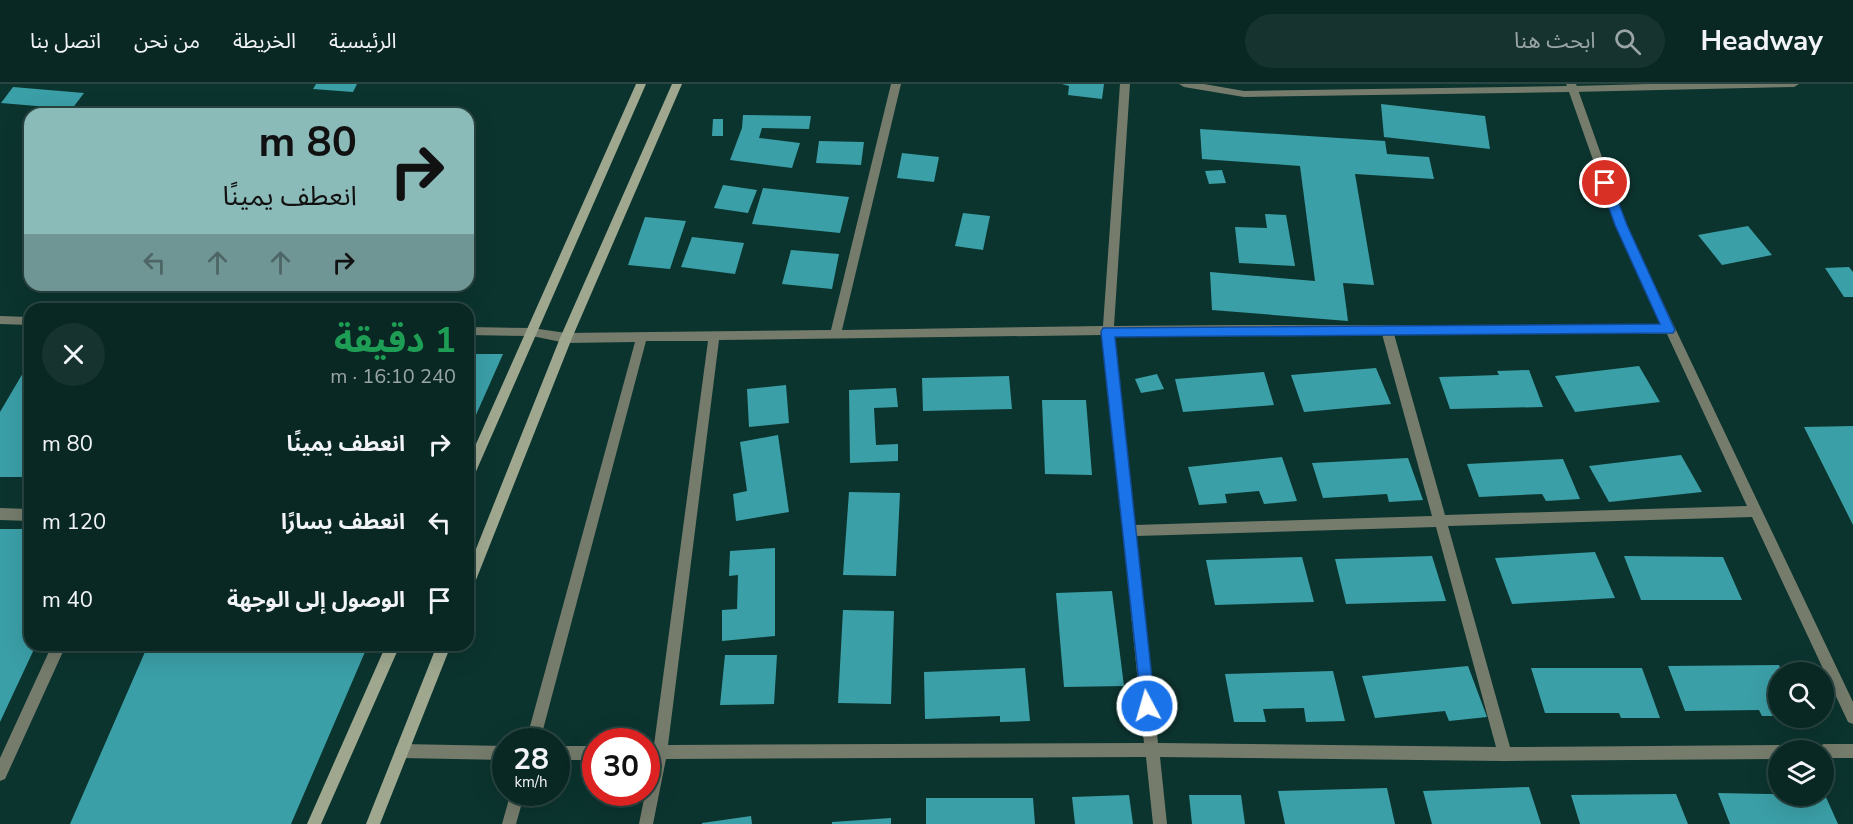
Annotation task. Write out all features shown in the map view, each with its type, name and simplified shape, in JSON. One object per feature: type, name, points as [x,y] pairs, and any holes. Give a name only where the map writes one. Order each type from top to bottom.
[{"type":"main road","points":[[474,462],[641,84]]},
{"type":"main road","points":[[474,570],[566,338],[677,84]]},
{"type":"main road","points":[[314,824],[390,651]]},
{"type":"main road","points":[[373,824],[442,651]]},
{"type":"street","points":[[836,333],[896,84]]},
{"type":"street","points":[[1125,84],[1108,332],[1160,824]]},
{"type":"street","points":[[1184,84],[1244,94],[1794,84]]},
{"type":"street","points":[[1571,87],[1621,225],[1853,717]]},
{"type":"street","points":[[0,320],[24,321]]},
{"type":"street","points":[[1386,330],[1505,754]]},
{"type":"street","points":[[474,331],[532,332],[566,338],[836,333],[1669,330]]},
{"type":"street","points":[[657,728],[714,335]]},
{"type":"street","points":[[536,728],[642,336]]},
{"type":"street","points":[[1129,531],[1756,511]]},
{"type":"street","points":[[0,514],[24,515]]},
{"type":"street","points":[[0,774],[56,651]]},
{"type":"street","points":[[660,752],[1152,750],[1505,754],[1768,752]]},
{"type":"street","points":[[402,751],[492,753]]},
{"type":"street","points":[[1834,751],[1853,751]]},
{"type":"street","points":[[509,824],[514,806]]},
{"type":"street","points":[[646,824],[648,806]]},
{"type":"building","points":[[316,84],[357,84],[353,92],[313,89]]},
{"type":"building","points":[[1062,84],[1104,84],[1102,99],[1068,95],[1069,86]]},
{"type":"building","points":[[13,87],[84,93],[73,108],[1,103]]},
{"type":"building","points":[[1381,104],[1485,116],[1490,149],[1384,137]]},
{"type":"building","points":[[743,115],[811,116],[809,129],[762,128],[759,138],[800,143],[792,168],[730,160],[742,128]]},
{"type":"building","points":[[713,119],[723,119],[723,136],[712,136]]},
{"type":"building","points":[[1200,129],[1385,141],[1387,154],[1429,157],[1434,179],[1355,174],[1374,285],[1343,283],[1348,321],[1212,310],[1210,272],[1315,281],[1300,166],[1202,159]]},
{"type":"building","points":[[819,141],[864,142],[861,165],[816,163]]},
{"type":"building","points":[[902,153],[939,157],[934,182],[897,178]]},
{"type":"building","points":[[1222,170],[1226,183],[1209,184],[1205,171]]},
{"type":"building","points":[[723,185],[757,190],[748,213],[714,208]]},
{"type":"building","points":[[763,188],[849,197],[840,233],[752,224]]},
{"type":"building","points":[[963,213],[990,216],[983,250],[955,246]]},
{"type":"building","points":[[1265,214],[1286,215],[1295,266],[1239,263],[1235,227],[1267,228]]},
{"type":"building","points":[[645,217],[686,221],[670,269],[628,265]]},
{"type":"building","points":[[1748,226],[1772,255],[1722,265],[1698,235]]},
{"type":"building","points":[[692,237],[744,243],[735,274],[681,267]]},
{"type":"building","points":[[791,250],[839,254],[832,289],[782,284]]},
{"type":"building","points":[[1849,267],[1853,272],[1853,297],[1844,297],[1825,268]]},
{"type":"building","points":[[474,354],[503,354],[474,419]]},
{"type":"building","points":[[1639,366],[1660,402],[1575,412],[1555,376]]},
{"type":"building","points":[[1376,368],[1391,404],[1304,412],[1291,375]]},
{"type":"building","points":[[1529,370],[1543,407],[1450,409],[1439,377],[1499,375],[1497,371]]},
{"type":"building","points":[[24,371],[24,477],[0,477],[0,412]]},
{"type":"building","points":[[1264,372],[1274,405],[1183,412],[1175,379]]},
{"type":"building","points":[[1157,374],[1164,389],[1141,393],[1135,379]]},
{"type":"building","points":[[1009,376],[1012,409],[923,411],[922,378]]},
{"type":"building","points":[[786,385],[789,423],[749,427],[747,389]]},
{"type":"building","points":[[896,388],[898,407],[874,408],[876,445],[898,444],[898,461],[850,463],[849,390]]},
{"type":"building","points":[[1042,400],[1086,400],[1092,475],[1045,474]]},
{"type":"building","points":[[1853,426],[1853,525],[1804,427]]},
{"type":"building","points":[[778,435],[789,512],[736,521],[733,494],[747,491],[740,442]]},
{"type":"building","points":[[1681,455],[1702,492],[1609,502],[1589,466]]},
{"type":"building","points":[[1282,457],[1297,501],[1264,504],[1259,491],[1225,494],[1227,503],[1199,505],[1188,467]]},
{"type":"building","points":[[1408,458],[1423,500],[1389,502],[1387,494],[1323,498],[1312,463]]},
{"type":"building","points":[[1563,459],[1580,499],[1546,501],[1542,494],[1479,497],[1467,464]]},
{"type":"building","points":[[849,492],[900,493],[896,576],[843,575]]},
{"type":"building","points":[[0,529],[24,529],[24,651],[33,651],[0,722]]},
{"type":"building","points":[[775,548],[775,636],[722,641],[722,610],[737,609],[738,575],[729,576],[730,551]]},
{"type":"building","points":[[1595,552],[1615,598],[1512,604],[1495,558]]},
{"type":"building","points":[[1432,556],[1446,601],[1346,604],[1335,559]]},
{"type":"building","points":[[1624,556],[1723,557],[1742,600],[1641,600]]},
{"type":"building","points":[[1302,557],[1314,602],[1215,605],[1206,560]]},
{"type":"building","points":[[1112,591],[1124,686],[1064,687],[1056,593]]},
{"type":"building","points":[[843,610],[894,611],[891,704],[838,703]]},
{"type":"building","points":[[145,651],[365,651],[291,824],[70,824]]},
{"type":"building","points":[[725,655],[777,655],[774,704],[720,705]]},
{"type":"building","points":[[1768,665],[1768,716],[1762,716],[1759,710],[1685,711],[1668,666]]},
{"type":"building","points":[[1468,666],[1487,717],[1449,721],[1445,711],[1375,718],[1362,676]]},
{"type":"building","points":[[1025,668],[1030,721],[1000,722],[1000,716],[925,719],[924,672]]},
{"type":"building","points":[[1531,668],[1642,668],[1660,718],[1621,718],[1619,713],[1545,713]]},
{"type":"building","points":[[1333,671],[1345,721],[1306,722],[1304,708],[1263,709],[1266,722],[1234,722],[1225,674]]},
{"type":"building","points":[[1529,787],[1541,824],[1432,824],[1423,791]]},
{"type":"building","points":[[1387,788],[1395,824],[1285,824],[1278,791]]},
{"type":"building","points":[[1718,793],[1768,794],[1768,806],[1830,806],[1838,824],[1730,824]]},
{"type":"building","points":[[1676,794],[1688,824],[1580,824],[1571,795]]},
{"type":"building","points":[[1129,795],[1133,824],[1075,824],[1072,797]]},
{"type":"building","points":[[1189,795],[1241,795],[1245,824],[1192,824]]},
{"type":"building","points":[[926,798],[1033,798],[1035,824],[926,824]]},
{"type":"building","points":[[751,816],[752,824],[702,824],[702,823]]},
{"type":"building","points":[[891,818],[891,824],[832,824],[832,822]]},
{"type":"route","points":[[1147,706],[1108,332],[1241,329],[1669,330],[1621,225],[1605,183]]}]
